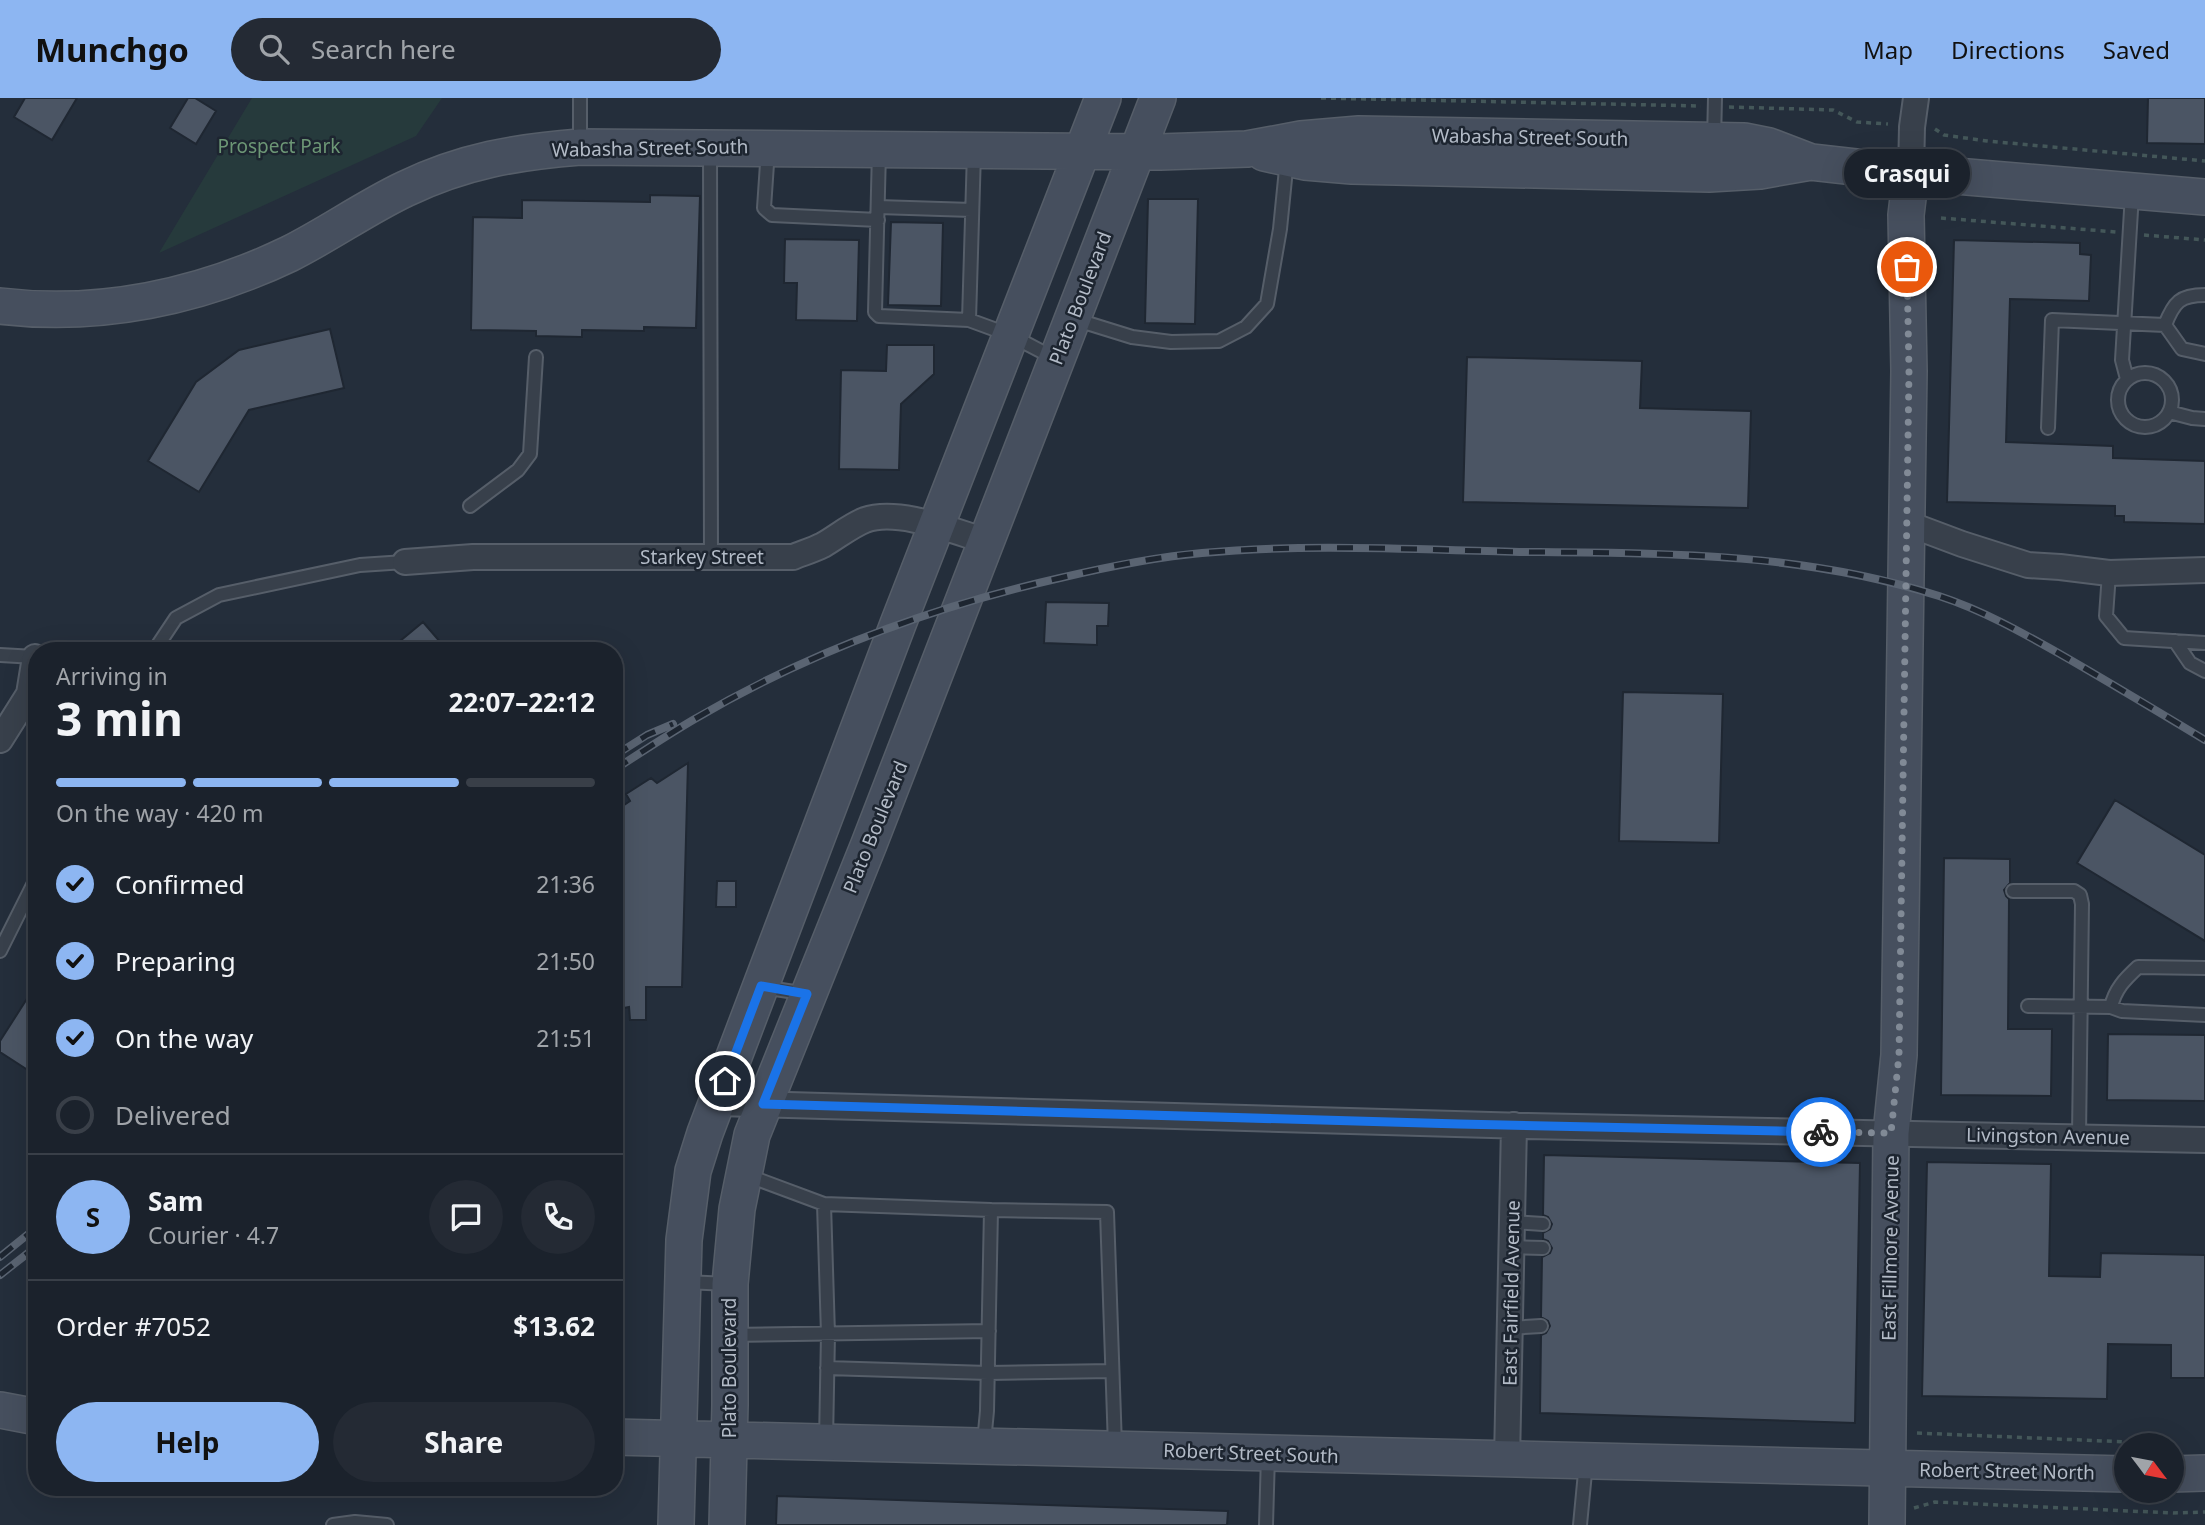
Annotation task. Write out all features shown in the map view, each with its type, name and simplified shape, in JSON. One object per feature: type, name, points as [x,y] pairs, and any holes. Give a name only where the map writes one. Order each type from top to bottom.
[{"type":"main road","points":[[677,1525],[682,1282],[684,1240],[693,1171],[898,624],[1103,98]]},
{"type":"main road","name":"Plato Boulevard","points":[[727,1525],[730,1284],[743,1174],[752,1135],[869,844],[1158,98]]},
{"type":"main road","name":"Wabasha Street South","points":[[0,306],[52,310],[93,309],[184,293],[290,253],[374,205],[438,174],[473,162],[512,154],[580,147],[1137,152],[1247,149],[1310,138],[1359,134],[1744,141],[1769,146],[1811,162],[1911,173],[2205,197]]},
{"type":"main road","name":"Wabasha Street South","points":[[1247,149],[1287,159],[1352,166],[1709,174],[1760,171],[1811,162]]},
{"type":"main road","name":"East Fillmore Avenue","points":[[1900,1517],[1887,1469],[1891,1133],[1899,1055],[1909,371],[1906,215],[1911,173]]},
{"type":"main road","points":[[0,1410],[28,1415]]},
{"type":"main road","name":"Robert Street South","points":[[623,1437],[1887,1469]]},
{"type":"main road","points":[[2184,1462],[2205,1473]]},
{"type":"main road","name":"Robert Street North","points":[[1887,1469],[2114,1474]]},
{"type":"street","points":[[1911,173],[1916,98]]},
{"type":"street","name":"Starkey Street","points":[[405,562],[473,557],[793,557],[821,546],[865,520],[878,517],[894,517],[937,526],[986,541]]},
{"type":"street","points":[[1906,523],[2028,565],[2109,573],[2205,570]]},
{"type":"street","points":[[0,740],[28,696]]},
{"type":"street","name":"Livingston Avenue","points":[[717,1103],[1514,1125],[2205,1140]]},
{"type":"street","name":"East Fairfield Avenue","points":[[1507,1460],[1514,1125]]},
{"type":"lane","points":[[580,98],[580,147]]},
{"type":"lane","points":[[1714,141],[1715,102]]},
{"type":"lane","points":[[710,147],[711,557]]},
{"type":"lane","points":[[769,147],[764,208],[772,215],[972,210]]},
{"type":"lane","points":[[879,148],[875,312],[879,316],[969,320],[1010,335],[1057,359]]},
{"type":"lane","points":[[969,320],[974,150]]},
{"type":"lane","points":[[1073,318],[1132,337],[1171,342],[1219,341],[1245,327],[1267,304],[1280,229],[1287,159]]},
{"type":"lane","points":[[2127,379],[2123,360],[2133,190]]},
{"type":"lane","points":[[2165,325],[2171,308],[2180,300],[2191,295],[2205,295]]},
{"type":"lane","points":[[2048,428],[2052,320],[2165,325]]},
{"type":"lane","points":[[2165,325],[2182,349],[2205,354]]},
{"type":"lane","points":[[470,506],[518,470],[530,454],[536,357]]},
{"type":"lane","points":[[2144,372],[2162,378],[2172,394],[2169,412],[2164,419],[2148,427],[2139,427],[2124,418],[2117,402],[2118,394],[2127,379],[2144,372]]},
{"type":"lane","points":[[2169,412],[2205,419]]},
{"type":"lane","points":[[160,642],[177,618],[219,596],[360,565],[405,562]]},
{"type":"lane","points":[[2109,573],[2106,616],[2124,638],[2205,643]]},
{"type":"lane","points":[[2175,641],[2190,663],[2205,671]]},
{"type":"lane","points":[[0,655],[28,657]]},
{"type":"lane","points":[[2013,891],[2074,891],[2080,895],[2079,1136]]},
{"type":"lane","points":[[0,951],[28,895]]},
{"type":"lane","points":[[2111,1007],[2113,996],[2124,979],[2138,967],[2205,968]]},
{"type":"lane","points":[[761,986],[807,994]]},
{"type":"lane","points":[[2028,1006],[2111,1007],[2122,1011],[2205,1015]]},
{"type":"lane","points":[[743,1174],[824,1203],[1107,1212],[1115,1450]]},
{"type":"lane","points":[[824,1203],[828,1334],[826,1443]]},
{"type":"lane","points":[[983,1446],[988,1373],[991,1210]]},
{"type":"lane","points":[[1512,1234],[1543,1224]]},
{"type":"lane","points":[[1512,1234],[1543,1248]]},
{"type":"lane","points":[[682,1282],[730,1284]]},
{"type":"lane","points":[[1510,1328],[1541,1326]]},
{"type":"lane","points":[[730,1335],[989,1331]]},
{"type":"lane","points":[[827,1368],[988,1373],[1112,1371]]},
{"type":"lane","points":[[1266,1525],[1268,1454]]},
{"type":"lane","points":[[1580,1525],[1586,1462]]},
{"type":"lane","points":[[332,1525],[355,1522],[387,1525]]},
{"type":"path","points":[[1321,98],[1715,102],[1833,110],[1857,122],[1888,124]]},
{"type":"path","points":[[1935,129],[1944,135],[1987,141],[2205,160]]},
{"type":"path","points":[[1941,218],[2205,240]]},
{"type":"path","points":[[1910,1438],[1914,1433],[1936,1469],[2173,1513],[2205,1512]]},
{"type":"path","points":[[1936,1469],[2114,1462]]},
{"type":"path","points":[[1900,1517],[1936,1469]]},
{"type":"green space","name":"Prospect Park","points":[[252,98],[442,98],[416,136],[159,253]]},
{"type":"building","points":[[25,98],[77,98],[52,140],[14,117]]},
{"type":"building","points":[[188,98],[195,98],[216,111],[196,144],[170,128]]},
{"type":"building","points":[[2148,98],[2205,98],[2205,144],[2147,143]]},
{"type":"building","points":[[650,195],[700,196],[696,328],[582,330],[582,337],[536,336],[536,331],[471,330],[473,217],[522,218],[522,200],[650,202]]},
{"type":"building","points":[[1148,199],[1198,199],[1195,324],[1145,323]]},
{"type":"building","points":[[891,222],[943,223],[941,306],[888,305]]},
{"type":"building","points":[[785,239],[859,240],[857,321],[796,320],[797,283],[784,283]]},
{"type":"building","points":[[1954,240],[2080,243],[2080,254],[2091,255],[2089,301],[2010,299],[2006,442],[2113,446],[2113,458],[2205,461],[2205,524],[2124,522],[2124,516],[2115,516],[2115,506],[1947,502]]},
{"type":"building","points":[[330,329],[344,388],[249,410],[199,492],[148,461],[196,382],[239,350]]},
{"type":"building","points":[[887,345],[934,345],[934,374],[901,404],[899,470],[839,469],[841,370],[886,371]]},
{"type":"building","points":[[1467,357],[1642,361],[1640,408],[1751,411],[1748,508],[1463,502]]},
{"type":"building","points":[[1046,602],[1109,603],[1108,626],[1097,626],[1097,645],[1044,643]]},
{"type":"building","points":[[423,622],[440,642],[399,642]]},
{"type":"building","points":[[1623,692],[1723,694],[1719,843],[1619,841]]},
{"type":"building","points":[[688,763],[682,987],[646,987],[646,1020],[630,1020],[629,1007],[624,1008],[623,988],[623,806],[630,801],[626,794],[651,778],[657,783]]},
{"type":"building","points":[[2115,800],[2205,855],[2205,941],[2077,863]]},
{"type":"building","points":[[1944,858],[2010,859],[2010,883],[2004,890],[2009,899],[2008,1029],[2052,1029],[2051,1096],[1941,1095]]},
{"type":"building","points":[[717,881],[736,881],[736,907],[716,907]]},
{"type":"building","points":[[28,997],[28,1070],[0,1052],[0,1041]]},
{"type":"building","points":[[2108,1034],[2205,1035],[2205,1101],[2107,1100]]},
{"type":"building","points":[[1544,1155],[1860,1163],[1855,1423],[1540,1413],[1541,1335],[1546,1333],[1550,1326],[1548,1321],[1541,1317],[1542,1257],[1550,1253],[1552,1248],[1548,1241],[1543,1239],[1543,1233],[1550,1229],[1552,1224],[1548,1217],[1543,1215]]},
{"type":"building","points":[[1927,1162],[2051,1164],[2049,1276],[2100,1277],[2101,1253],[2205,1255],[2205,1378],[2171,1378],[2171,1345],[2108,1344],[2107,1399],[1922,1396]]},
{"type":"building","points":[[777,1496],[1228,1511],[1227,1525],[776,1525]]},
{"type":"railway","points":[[623,764],[693,720],[780,674],[825,653],[918,618],[1012,590],[1131,563],[1202,553],[1283,548],[1685,555],[1787,563],[1838,571],[1939,596],[1986,615],[2060,654],[2205,740]]},
{"type":"railway","points":[[623,750],[647,735],[673,724]]},
{"type":"railway","points":[[0,1257],[28,1234]]},
{"type":"railway","points":[[0,1275],[28,1253]]},
{"type":"way so far","points":[[1821,1132],[1891,1133],[1896,1093],[1899,1055],[1909,371],[1907,267]]},
{"type":"place","name":"Crasqui","points":[[1907,267]]},
{"type":"route","points":[[725,1081],[761,986],[807,994],[763,1104],[1821,1132]]}]
